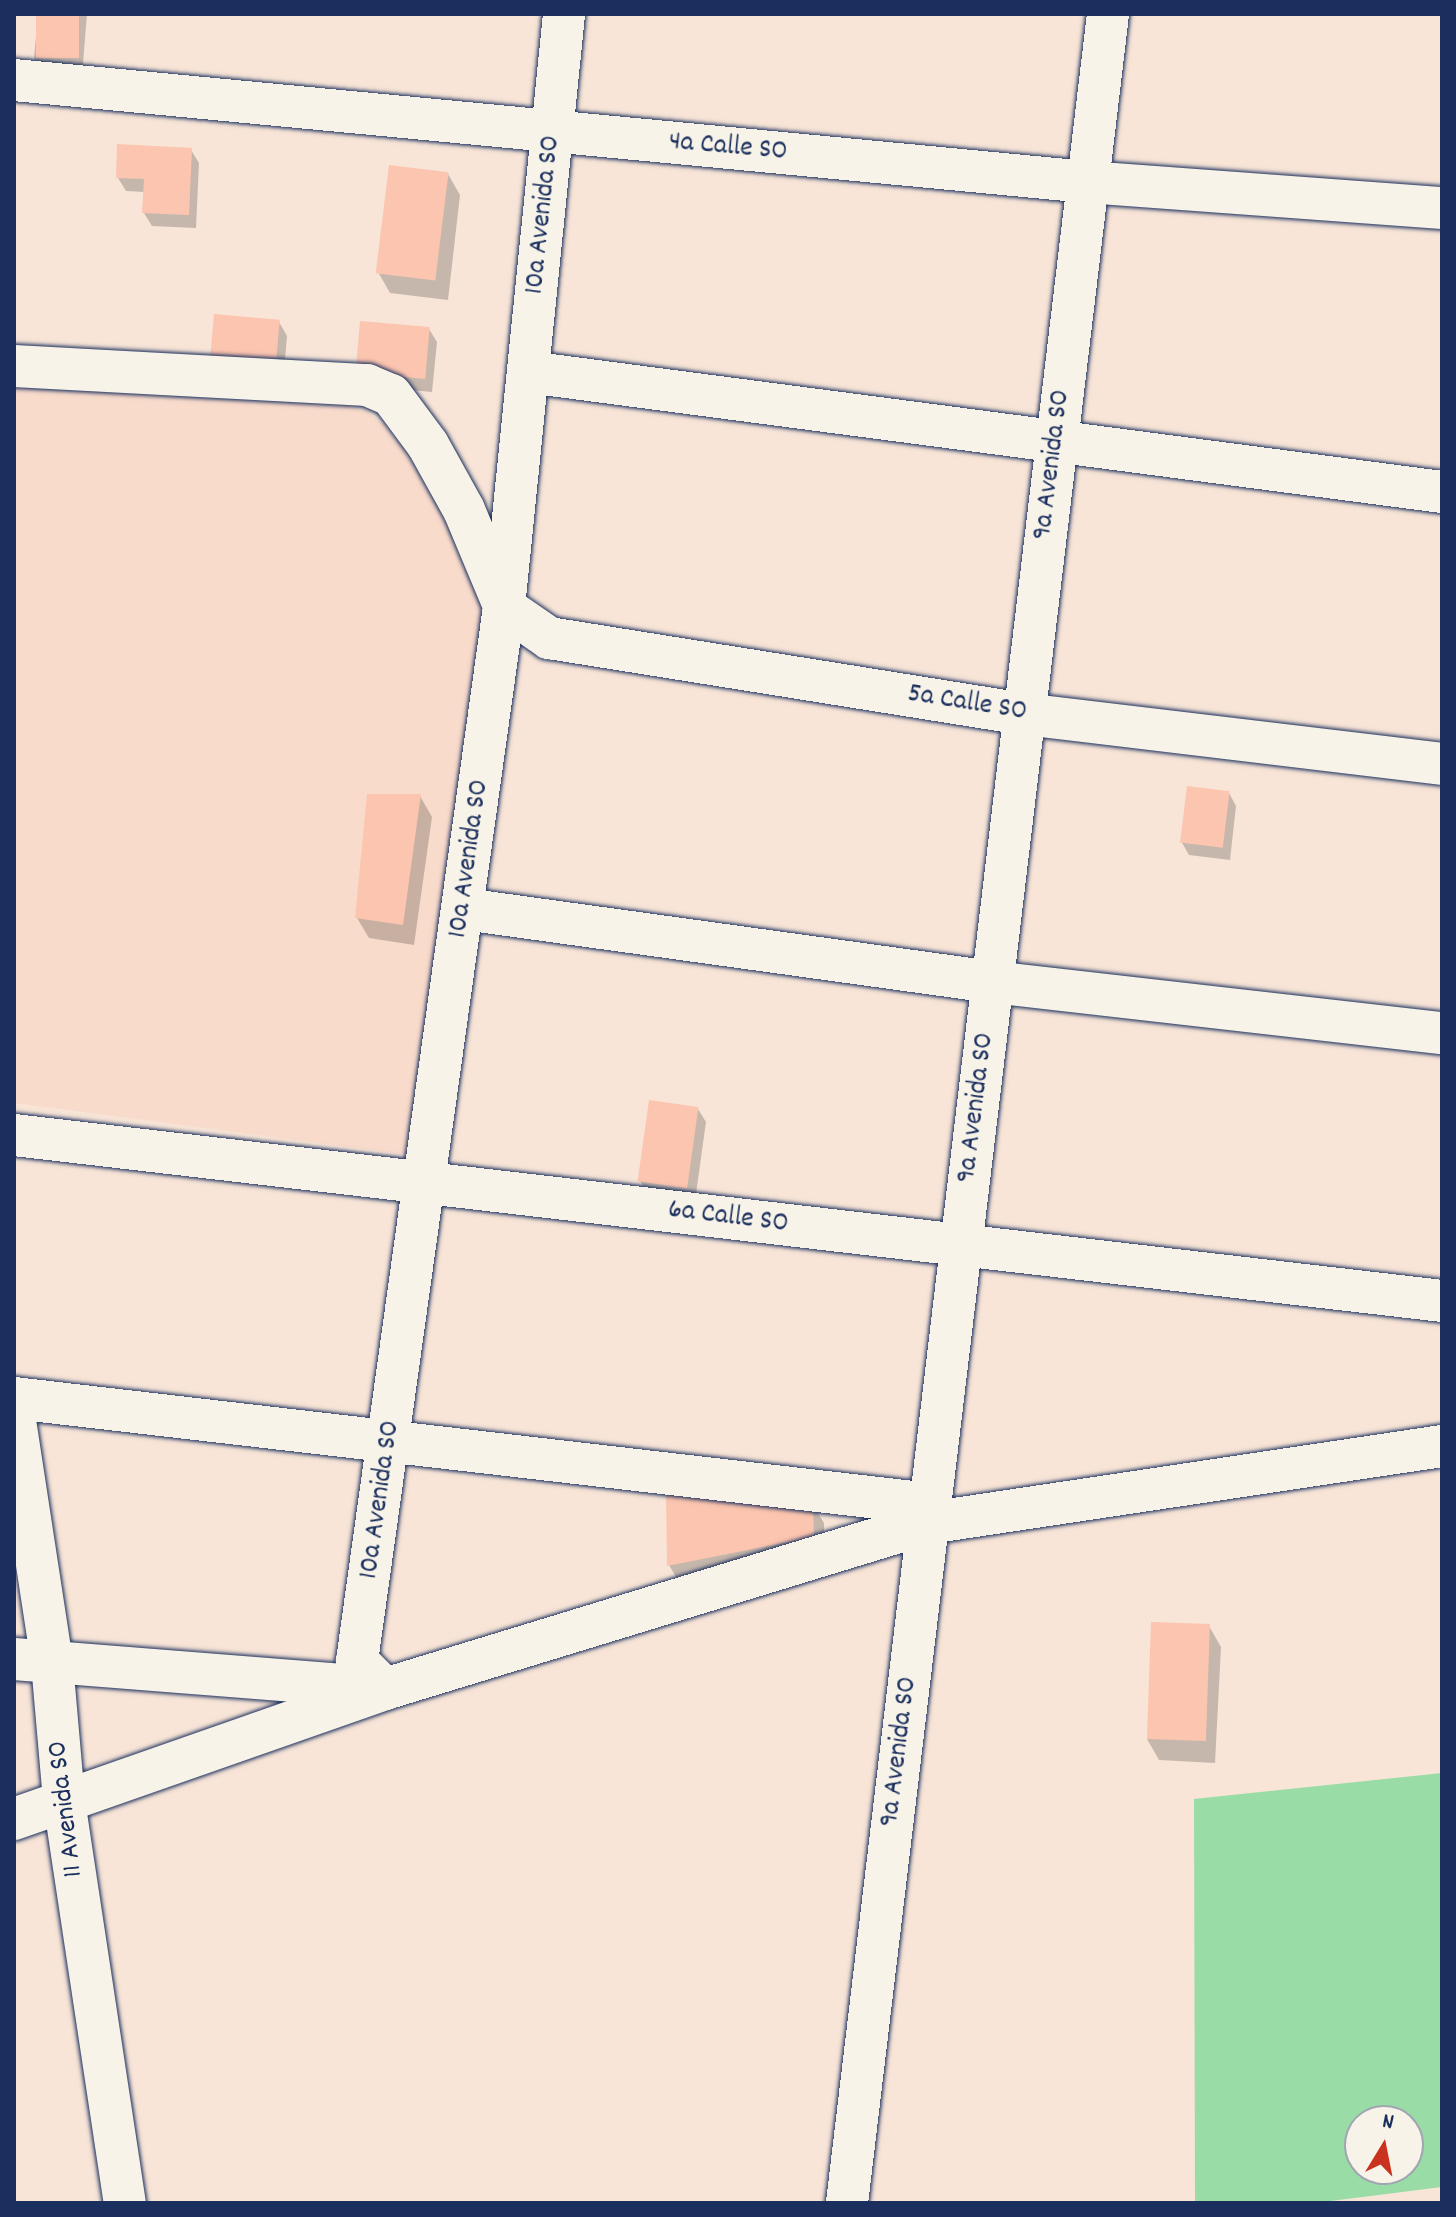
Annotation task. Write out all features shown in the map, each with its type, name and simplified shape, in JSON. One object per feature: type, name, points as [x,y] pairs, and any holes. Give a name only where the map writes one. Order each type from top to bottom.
[{"type":"street","name":"10a Avenida SO","points":[[385,1689],[357,1661],[427,1183],[504,607],[564,14]]},
{"type":"street","name":"9a Avenida SO","points":[[847,2203],[1108,14]]},
{"type":"street","name":"4a Calle SO","points":[[14,80],[1087,182],[1442,208]]},
{"type":"street","points":[[14,366],[367,385],[391,395],[428,445],[464,510],[504,607]]},
{"type":"street","points":[[528,372],[1442,492]]},
{"type":"street","name":"5a Calle SO","points":[[504,607],[549,638],[1024,714],[1442,764]]},
{"type":"street","points":[[464,909],[992,982],[1442,1033]]},
{"type":"street","name":"6a Calle SO","points":[[14,1135],[1442,1301]]},
{"type":"street","points":[[14,1398],[389,1441],[929,1513]]},
{"type":"street","name":"11 Avenida SO","points":[[14,1414],[33,1661],[64,1801],[125,2203]]},
{"type":"street","points":[[14,1819],[385,1689],[929,1513],[1442,1446]]},
{"type":"street","points":[[33,1661],[385,1689]]},
{"type":"shaded area","points":[[14,386],[337,402],[367,412],[384,426],[411,456],[446,516],[483,596],[488,630],[409,1155],[14,1103]]},
{"type":"green space","points":[[1442,1773],[1442,2187],[1315,2203],[1195,2203],[1194,1799]]},
{"type":"building","points":[[36,14],[79,14],[79,58],[36,58]]},
{"type":"building","points":[[117,144],[192,148],[189,215],[142,213],[144,179],[116,178]]},
{"type":"building","points":[[389,165],[449,172],[435,280],[376,273]]},
{"type":"building","points":[[214,314],[280,320],[275,370],[210,364]]},
{"type":"building","points":[[360,321],[430,327],[425,379],[355,373]]},
{"type":"building","points":[[1187,786],[1230,791],[1223,848],[1180,843]]},
{"type":"building","points":[[367,794],[421,794],[403,925],[355,918]]},
{"type":"building","points":[[649,1100],[699,1107],[687,1188],[638,1181]]},
{"type":"building","points":[[666,1494],[813,1501],[814,1537],[667,1566]]},
{"type":"building","points":[[1151,1622],[1210,1624],[1206,1741],[1147,1739]]}]
